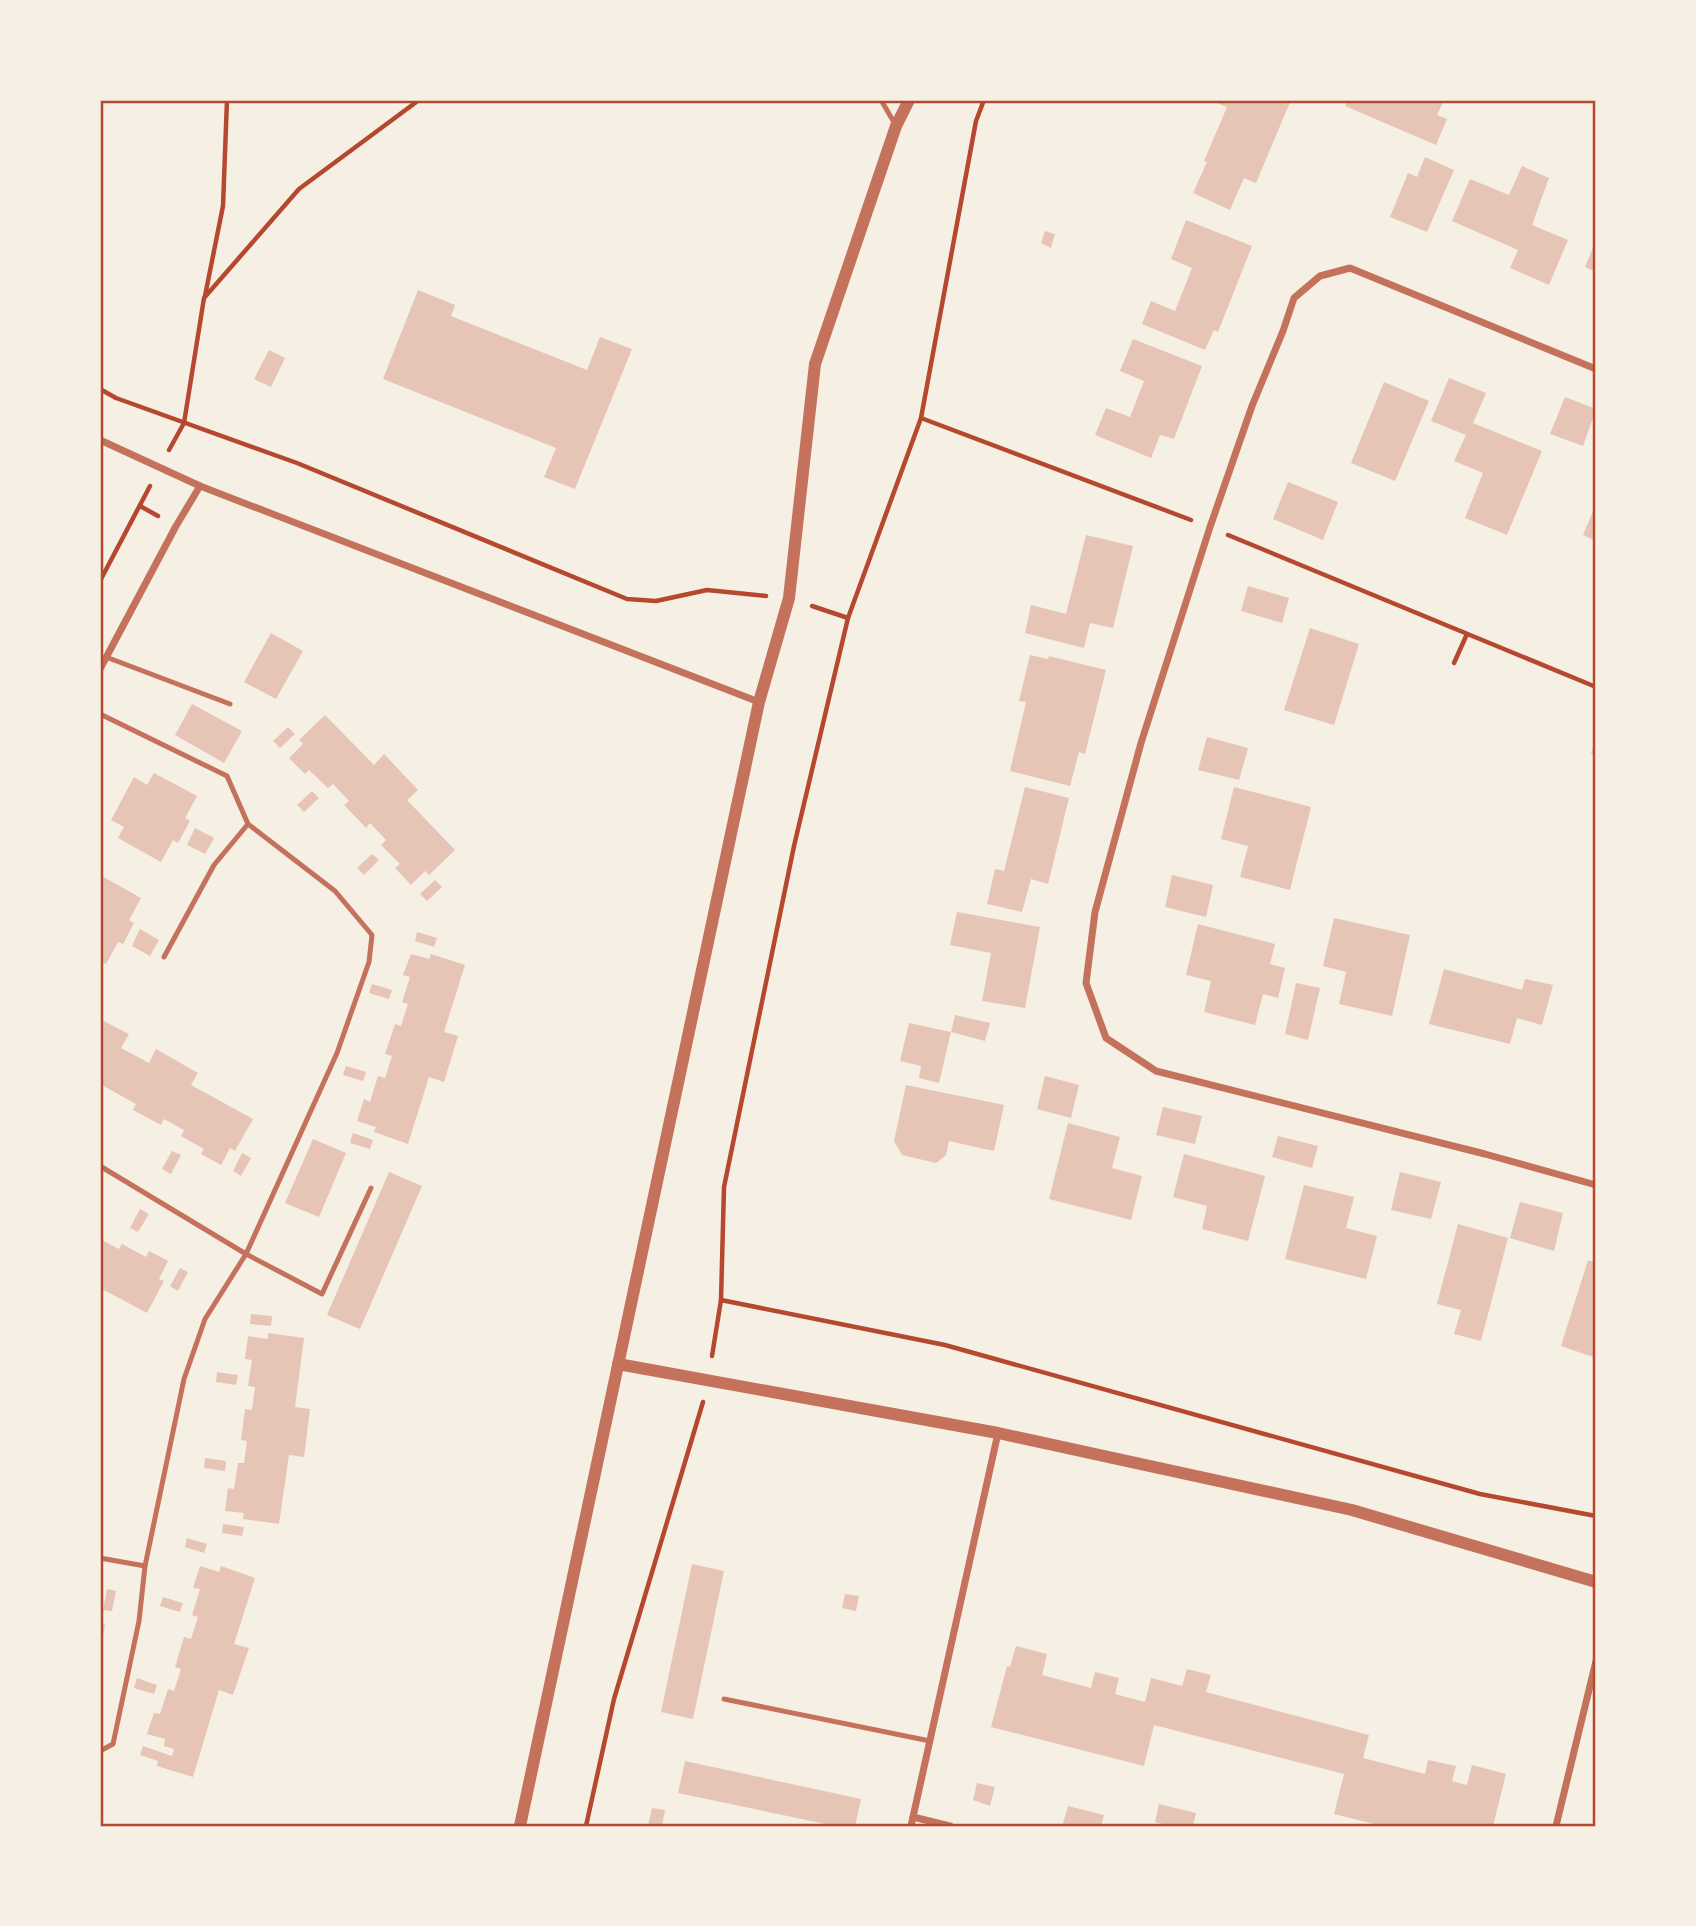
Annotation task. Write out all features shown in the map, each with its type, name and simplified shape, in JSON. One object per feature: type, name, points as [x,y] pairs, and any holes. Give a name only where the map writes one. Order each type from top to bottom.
[{"type":"street","points":[[520,1826],[760,702],[789,598],[815,363],[896,126],[909,100]]},
{"type":"street","points":[[1596,369],[1350,268],[1320,276],[1294,298],[1252,406],[1210,527],[1141,743],[1095,912],[1086,983],[1106,1038],[1156,1071],[1485,1154],[1596,1185]]},
{"type":"street","points":[[100,440],[200,486],[760,702]]},
{"type":"street","points":[[100,669],[200,486]]},
{"type":"street","points":[[618,1364],[998,1433],[1352,1510],[1596,1582]]},
{"type":"street","points":[[911,1826],[998,1433]]},
{"type":"street","points":[[1556,1826],[1596,1661]]},
{"type":"street","points":[[913,1817],[950,1826]]},
{"type":"lane","points":[[881,100],[896,126]]},
{"type":"lane","points":[[106,657],[230,704]]},
{"type":"lane","points":[[100,714],[227,776],[248,824],[335,891],[372,935],[369,962],[337,1053],[246,1254],[205,1319],[184,1378],[145,1566],[139,1620],[113,1744],[100,1751]]},
{"type":"lane","points":[[164,957],[214,865],[248,824]]},
{"type":"lane","points":[[100,1166],[246,1254],[322,1294],[371,1188]]},
{"type":"lane","points":[[100,1558],[145,1566]]},
{"type":"lane","points":[[724,1699],[930,1741]]},
{"type":"path","points":[[100,581],[184,423],[204,298],[223,206],[227,100]]},
{"type":"path","points":[[204,298],[299,189],[419,100]]},
{"type":"path","points":[[586,1826],[614,1699],[709,1382],[721,1300],[724,1187],[794,846],[848,618],[921,418],[976,121],[984,100]]},
{"type":"path","points":[[100,389],[116,398],[296,463],[627,599],[656,601],[706,590],[789,598],[848,618]]},
{"type":"path","points":[[921,418],[1210,527],[1596,687]]},
{"type":"path","points":[[1454,663],[1466,634]]},
{"type":"path","points":[[721,1300],[945,1345],[1480,1494],[1596,1516]]},
{"type":"building","points":[[1209,100],[1291,100],[1256,183],[1244,178],[1230,210],[1193,193],[1227,107]]},
{"type":"building","points":[[1348,100],[1444,100],[1437,115],[1447,119],[1436,145],[1345,106]]},
{"type":"building","points":[[1425,157],[1454,170],[1427,232],[1390,217],[1408,173],[1417,177]]},
{"type":"building","points":[[1522,166],[1549,178],[1532,225],[1568,240],[1549,285],[1510,268],[1518,250],[1452,221],[1470,179],[1509,195]]},
{"type":"building","points":[[1186,220],[1252,246],[1218,332],[1214,330],[1205,350],[1142,324],[1151,301],[1175,311],[1192,268],[1171,259]]},
{"type":"building","points":[[1045,231],[1055,234],[1051,248],[1041,243]]},
{"type":"building","points":[[1596,240],[1596,272],[1585,267]]},
{"type":"building","points":[[418,290],[455,305],[451,316],[587,370],[600,337],[632,349],[575,489],[544,477],[556,448],[383,379]]},
{"type":"building","points":[[1133,339],[1202,366],[1174,439],[1160,435],[1151,458],[1095,435],[1106,408],[1130,417],[1144,381],[1120,371]]},
{"type":"building","points":[[269,350],[285,358],[271,387],[254,379]]},
{"type":"building","points":[[1449,378],[1486,393],[1473,423],[1542,451],[1507,535],[1465,518],[1483,473],[1454,461],[1466,435],[1431,421]]},
{"type":"building","points":[[1384,382],[1429,401],[1395,481],[1351,463]]},
{"type":"building","points":[[1565,397],[1596,409],[1583,446],[1550,434]]},
{"type":"building","points":[[1288,482],[1338,502],[1323,540],[1273,519]]},
{"type":"building","points":[[1596,504],[1596,541],[1583,535]]},
{"type":"building","points":[[1086,535],[1133,546],[1113,628],[1090,623],[1084,648],[1025,633],[1031,605],[1066,614]]},
{"type":"building","points":[[1248,586],[1289,598],[1282,623],[1241,611]]},
{"type":"building","points":[[1310,628],[1359,644],[1334,725],[1284,710]]},
{"type":"building","points":[[271,633],[303,651],[276,699],[244,682]]},
{"type":"building","points":[[1030,655],[1048,659],[1049,656],[1106,670],[1085,754],[1079,752],[1070,786],[1010,771],[1026,702],[1019,701]]},
{"type":"building","points":[[192,704],[242,731],[224,763],[175,735]]},
{"type":"building","points":[[325,715],[374,765],[384,754],[418,790],[407,800],[455,850],[429,875],[425,871],[411,885],[395,868],[400,864],[381,845],[386,840],[370,823],[366,828],[344,805],[349,801],[333,784],[328,788],[309,770],[305,774],[289,758],[303,744],[299,740]]},
{"type":"building","points":[[288,727],[295,734],[280,748],[273,741]]},
{"type":"building","points":[[1207,737],[1248,748],[1239,780],[1198,770]]},
{"type":"building","points":[[1596,738],[1596,755],[1591,753]]},
{"type":"building","points":[[154,773],[197,796],[185,818],[190,821],[178,843],[173,840],[161,862],[118,838],[124,827],[111,820],[134,777],[147,785]]},
{"type":"building","points":[[1025,787],[1069,798],[1048,884],[1031,879],[1022,912],[987,904],[995,869],[1004,871]]},
{"type":"building","points":[[1234,787],[1311,807],[1290,890],[1240,877],[1248,846],[1221,839]]},
{"type":"building","points":[[312,791],[319,798],[304,812],[297,805]]},
{"type":"building","points":[[195,828],[214,838],[205,854],[187,845]]},
{"type":"building","points":[[372,854],[379,860],[364,875],[357,868]]},
{"type":"building","points":[[100,875],[141,898],[129,920],[134,923],[123,944],[118,942],[106,964],[100,961]]},
{"type":"building","points":[[1172,875],[1213,885],[1206,917],[1165,907]]},
{"type":"building","points":[[435,880],[442,887],[427,901],[420,894]]},
{"type":"building","points":[[957,912],[1040,927],[1025,1008],[982,1001],[991,953],[950,945]]},
{"type":"building","points":[[1334,918],[1410,935],[1392,1016],[1339,1004],[1346,972],[1323,966]]},
{"type":"building","points":[[1198,924],[1275,944],[1270,964],[1285,968],[1278,998],[1263,994],[1255,1025],[1204,1012],[1211,981],[1186,975]]},
{"type":"building","points":[[140,929],[159,940],[150,956],[132,946]]},
{"type":"building","points":[[417,932],[437,938],[434,947],[415,941]]},
{"type":"building","points":[[411,954],[429,959],[431,954],[465,965],[444,1032],[458,1036],[444,1082],[429,1077],[408,1144],[374,1132],[376,1127],[357,1121],[364,1099],[370,1102],[378,1076],[385,1078],[392,1056],[385,1054],[395,1024],[401,1026],[408,1004],[402,1002],[410,977],[403,975]]},
{"type":"building","points":[[1444,969],[1522,990],[1525,979],[1553,985],[1542,1025],[1517,1018],[1510,1044],[1429,1024]]},
{"type":"building","points":[[1296,983],[1320,988],[1308,1040],[1285,1034]]},
{"type":"building","points":[[372,984],[392,990],[389,999],[369,993]]},
{"type":"building","points":[[955,1015],[990,1023],[985,1041],[951,1032]]},
{"type":"building","points":[[100,1019],[129,1034],[121,1048],[149,1063],[156,1049],[198,1073],[191,1085],[253,1119],[235,1151],[230,1148],[221,1165],[201,1154],[204,1149],[181,1136],[184,1130],[164,1119],[161,1125],[133,1110],[136,1104],[100,1084]]},
{"type":"building","points":[[909,1023],[951,1032],[939,1083],[919,1078],[921,1066],[900,1061]]},
{"type":"building","points":[[346,1066],[366,1072],[363,1081],[343,1075]]},
{"type":"building","points":[[1045,1076],[1079,1085],[1071,1118],[1037,1109]]},
{"type":"building","points":[[906,1085],[1004,1105],[994,1151],[949,1141],[946,1155],[936,1163],[902,1155],[894,1141]]},
{"type":"building","points":[[1163,1107],[1202,1116],[1195,1144],[1156,1135]]},
{"type":"building","points":[[1068,1123],[1120,1137],[1112,1168],[1142,1176],[1131,1220],[1049,1199]]},
{"type":"building","points":[[353,1133],[373,1140],[370,1149],[350,1143]]},
{"type":"building","points":[[1278,1136],[1318,1146],[1312,1168],[1272,1157]]},
{"type":"building","points":[[313,1139],[346,1153],[319,1217],[285,1203]]},
{"type":"building","points":[[172,1151],[181,1155],[171,1174],[162,1169]]},
{"type":"building","points":[[242,1153],[251,1158],[241,1176],[233,1171]]},
{"type":"building","points":[[1184,1154],[1265,1176],[1248,1241],[1202,1229],[1207,1206],[1173,1197]]},
{"type":"building","points":[[389,1172],[422,1186],[360,1329],[327,1315]]},
{"type":"building","points":[[1400,1172],[1441,1182],[1431,1219],[1391,1210]]},
{"type":"building","points":[[1304,1185],[1354,1197],[1346,1228],[1377,1236],[1366,1279],[1285,1259]]},
{"type":"building","points":[[1520,1202],[1563,1213],[1554,1251],[1510,1238]]},
{"type":"building","points":[[140,1209],[149,1214],[138,1232],[130,1228]]},
{"type":"building","points":[[1458,1224],[1508,1238],[1481,1341],[1454,1334],[1461,1310],[1437,1304]]},
{"type":"building","points":[[100,1239],[119,1249],[122,1244],[146,1257],[149,1251],[168,1261],[159,1279],[164,1281],[147,1313],[100,1288]]},
{"type":"building","points":[[1588,1260],[1596,1263],[1596,1358],[1561,1346]]},
{"type":"building","points":[[180,1268],[188,1272],[178,1291],[170,1286]]},
{"type":"building","points":[[251,1314],[272,1316],[271,1326],[250,1324]]},
{"type":"building","points":[[268,1333],[304,1338],[295,1407],[310,1409],[304,1457],[289,1455],[279,1524],[243,1519],[244,1513],[225,1511],[228,1488],[234,1489],[238,1463],[244,1463],[247,1441],[241,1440],[245,1409],[252,1410],[255,1387],[248,1386],[252,1360],[245,1359],[248,1336],[268,1339]]},
{"type":"building","points":[[217,1372],[238,1375],[236,1385],[216,1382]]},
{"type":"building","points":[[205,1458],[226,1461],[225,1471],[204,1468]]},
{"type":"building","points":[[223,1524],[244,1527],[242,1536],[222,1533]]},
{"type":"building","points":[[187,1538],[207,1544],[204,1553],[185,1547]]},
{"type":"building","points":[[692,1564],[724,1571],[693,1719],[661,1712]]},
{"type":"building","points":[[200,1566],[219,1572],[221,1566],[255,1578],[234,1644],[249,1648],[233,1695],[219,1690],[193,1777],[157,1766],[158,1761],[140,1755],[143,1746],[172,1756],[174,1749],[164,1746],[165,1739],[147,1734],[154,1713],[160,1714],[168,1689],[174,1691],[181,1669],[175,1667],[184,1637],[191,1639],[198,1617],[192,1615],[200,1589],[193,1588]]},
{"type":"building","points":[[107,1589],[116,1591],[112,1611],[103,1610]]},
{"type":"building","points":[[845,1594],[859,1596],[856,1611],[842,1608]]},
{"type":"building","points":[[163,1597],[183,1603],[180,1612],[160,1606]]},
{"type":"building","points":[[100,1624],[105,1625],[101,1646],[100,1646]]},
{"type":"building","points":[[1016,1646],[1047,1654],[1042,1675],[1091,1688],[1095,1672],[1119,1678],[1115,1694],[1145,1702],[1151,1678],[1182,1686],[1187,1669],[1211,1675],[1206,1692],[1369,1735],[1363,1758],[1425,1774],[1428,1760],[1456,1766],[1452,1781],[1467,1785],[1472,1765],[1506,1774],[1493,1826],[1382,1826],[1334,1814],[1344,1774],[1154,1725],[1144,1766],[991,1727],[1007,1666],[1010,1667]]},
{"type":"building","points":[[137,1678],[157,1685],[154,1694],[134,1688]]},
{"type":"building","points":[[685,1761],[861,1799],[855,1826],[835,1826],[678,1793]]},
{"type":"building","points":[[977,1783],[995,1787],[990,1806],[973,1800]]},
{"type":"building","points":[[1159,1804],[1196,1813],[1193,1826],[1171,1826],[1155,1822]]},
{"type":"building","points":[[1068,1806],[1104,1815],[1101,1826],[1063,1824]]},
{"type":"building","points":[[652,1808],[665,1810],[662,1826],[648,1826]]}]
